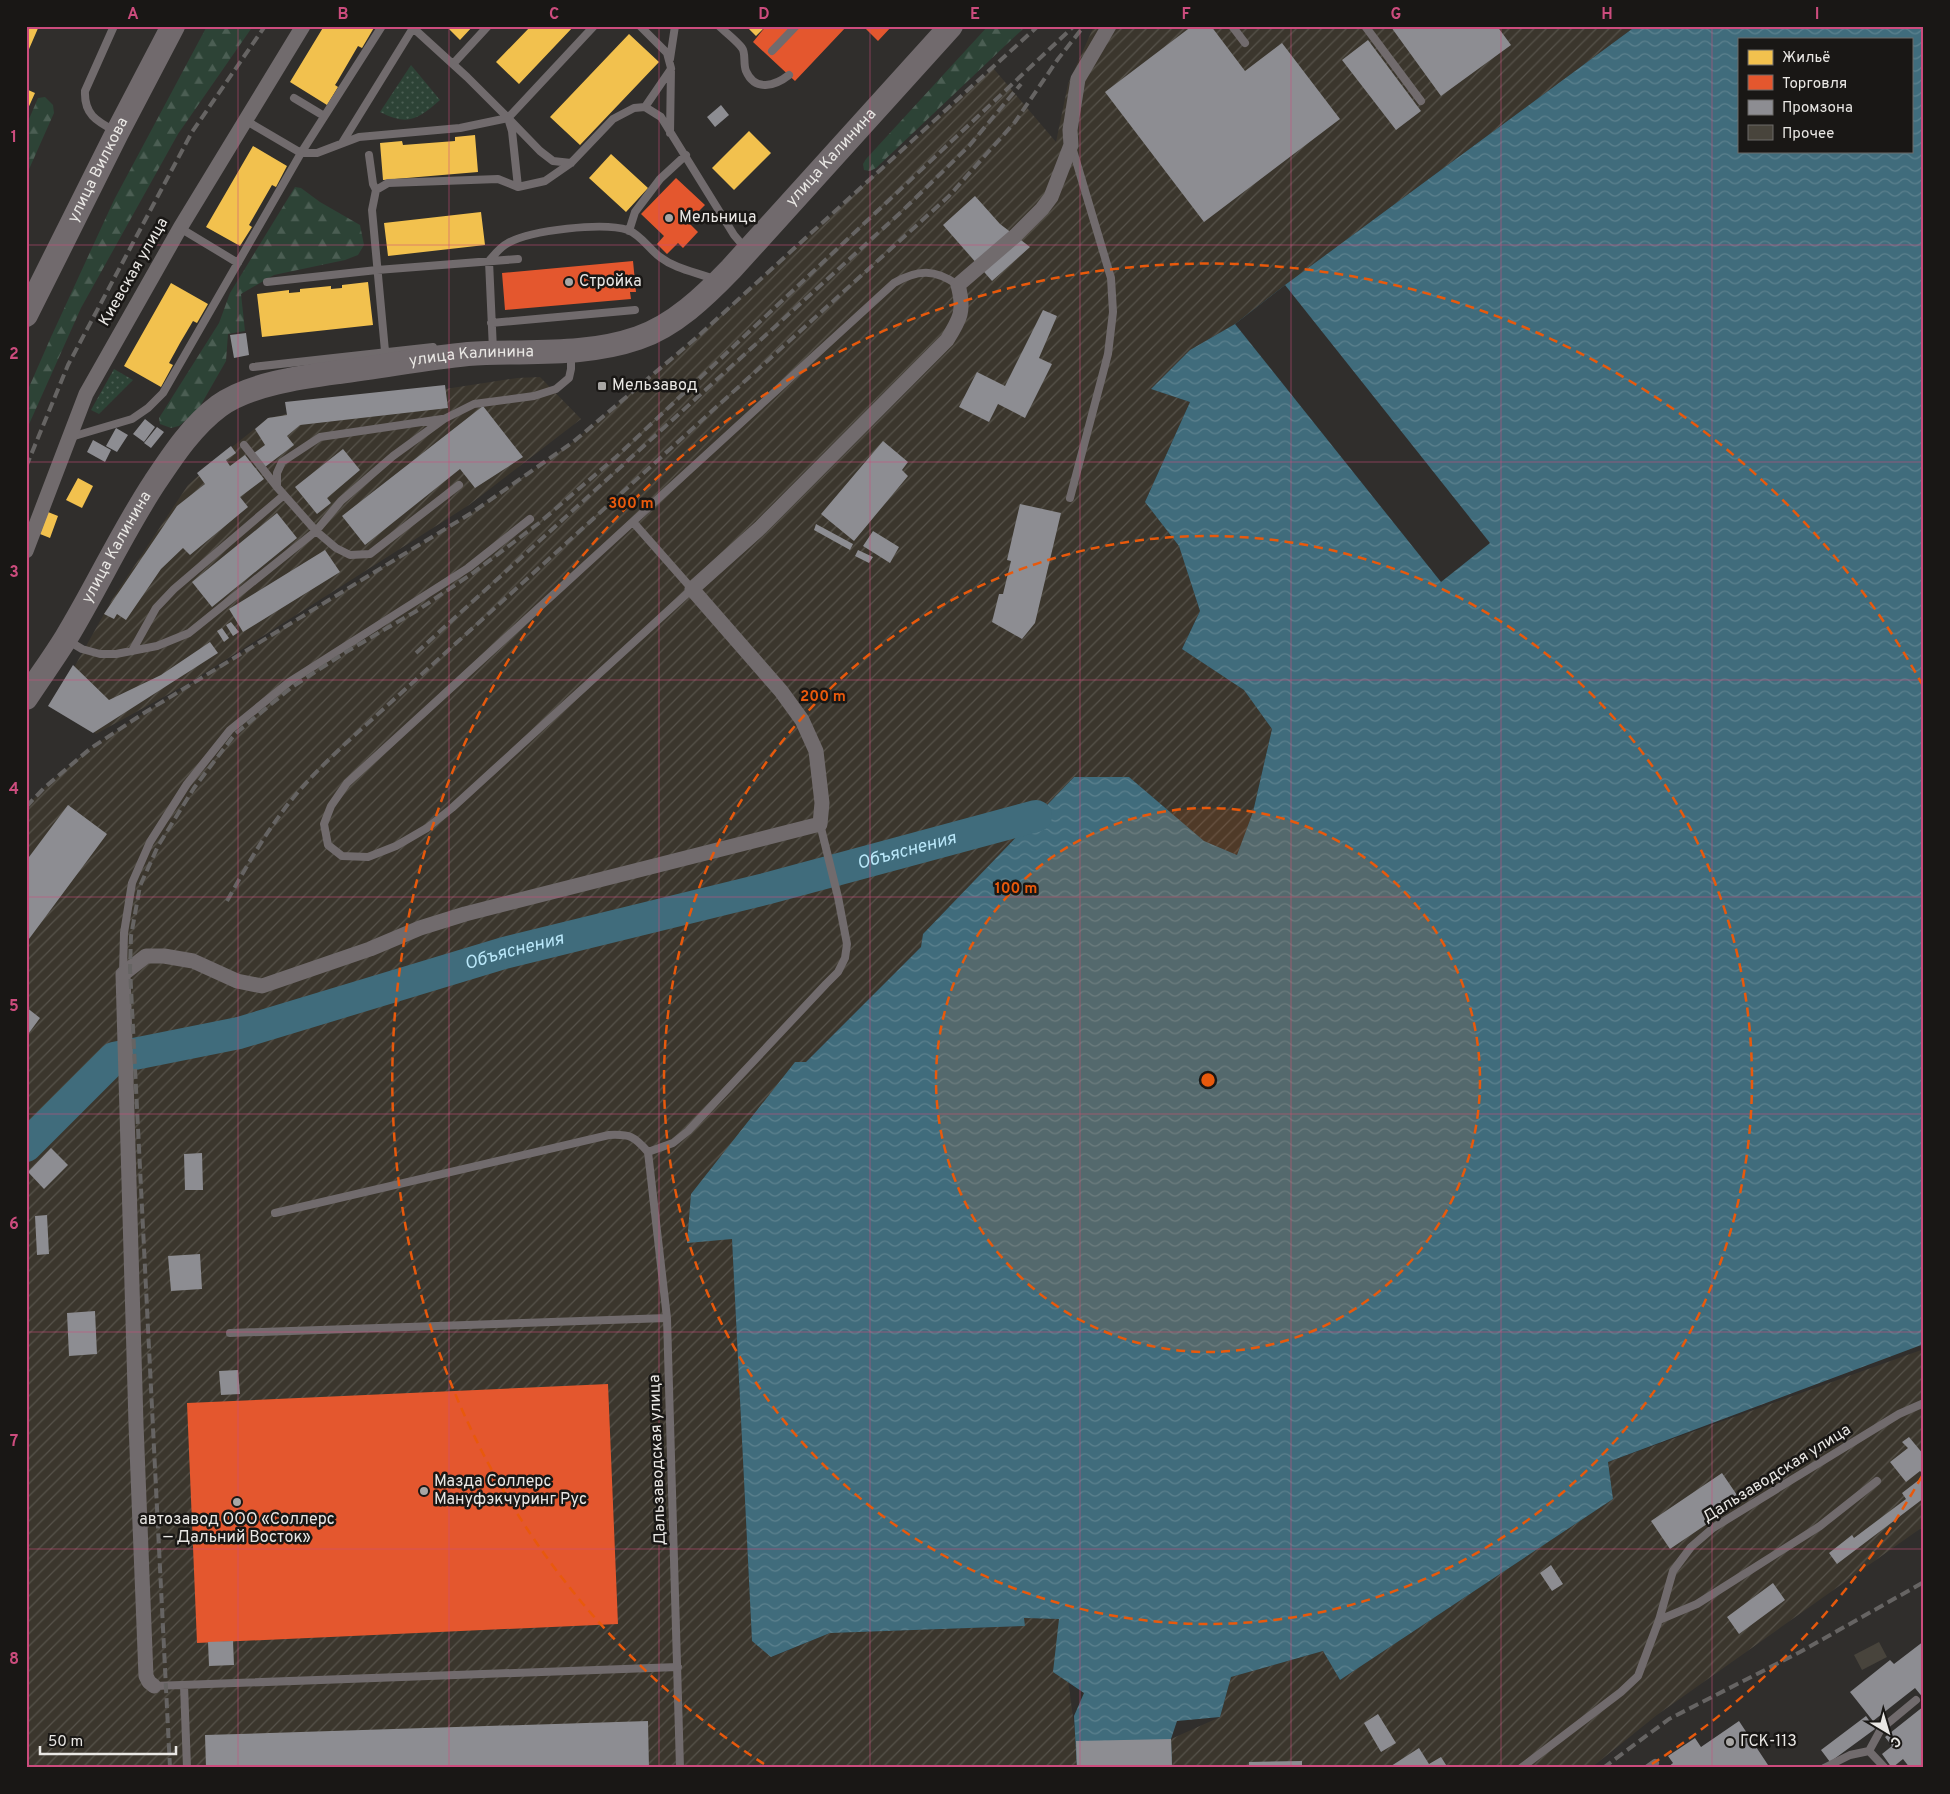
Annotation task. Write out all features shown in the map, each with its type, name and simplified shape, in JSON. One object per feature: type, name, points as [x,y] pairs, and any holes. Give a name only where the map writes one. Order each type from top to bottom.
[{"type":"main road","name":"улица Вилкова","points":[[26,315],[173,26]]},
{"type":"main road","name":"улица Калинина","points":[[26,698],[65,639],[134,515],[172,456],[196,427],[219,406],[242,393],[316,375],[470,354],[490,345],[571,351],[602,348],[639,338],[677,318],[719,281],[950,26]]},
{"type":"street","name":"Киевская улица","points":[[26,550],[86,394],[180,228],[303,26]]},
{"type":"street","points":[[154,1686],[146,1676],[127,1150],[123,974],[146,956],[164,956],[193,961],[237,981],[262,986],[370,949],[420,928],[465,914],[820,824],[822,803],[816,751],[802,720],[781,691],[692,589],[761,527],[947,340],[958,322],[962,302],[958,285],[1015,236],[1042,209],[1051,197],[1071,145],[1070,130],[1078,78],[1109,26]]},
{"type":"lane","points":[[114,26],[85,91],[85,100],[86,108],[99,122],[117,133]]},
{"type":"lane","points":[[69,437],[132,419],[148,408],[163,393],[301,153],[382,26]]},
{"type":"lane","points":[[452,64],[488,26]]},
{"type":"lane","points":[[245,120],[301,153],[317,153],[360,137],[460,128],[508,118],[594,26]]},
{"type":"lane","points":[[640,26],[667,53],[670,59]]},
{"type":"lane","points":[[670,134],[670,59],[675,26]]},
{"type":"lane","points":[[718,26],[743,49],[746,71],[753,80],[762,85],[772,86],[789,75]]},
{"type":"lane","points":[[772,51],[796,26]]},
{"type":"lane","points":[[1232,26],[1244,43]]},
{"type":"lane","points":[[1365,26],[1421,101]]},
{"type":"lane","points":[[342,143],[412,27],[508,118],[540,152],[554,162],[571,163]]},
{"type":"lane","points":[[645,107],[671,68]]},
{"type":"lane","points":[[294,98],[324,116]]},
{"type":"lane","points":[[376,190],[388,183],[498,179],[518,187],[545,181],[571,163],[613,119],[634,108],[645,107],[661,117],[670,134],[686,156],[700,183],[734,235],[747,250]]},
{"type":"lane","points":[[508,118],[512,131],[518,187]]},
{"type":"lane","points":[[1070,498],[1108,354],[1113,312],[1111,278],[1071,145]]},
{"type":"lane","points":[[369,155],[373,184],[376,190],[372,210],[385,351]]},
{"type":"lane","points":[[629,231],[635,212],[660,179],[686,156]]},
{"type":"lane","points":[[180,228],[238,263]]},
{"type":"lane","points":[[490,345],[489,261],[506,244],[522,237],[576,228],[629,231],[659,257],[680,270],[698,273],[719,281]]},
{"type":"lane","points":[[267,282],[518,258]]},
{"type":"lane","points":[[633,522],[692,589],[452,808],[427,828],[396,846],[368,857],[342,856],[328,844],[324,824],[331,806],[347,783],[894,283],[919,273],[931,273],[945,276],[958,285]]},
{"type":"lane","points":[[491,323],[635,310]]},
{"type":"lane","points":[[253,367],[439,346]]},
{"type":"lane","points":[[65,639],[82,649],[100,654],[116,654],[157,646],[189,633],[316,531],[340,501],[393,456],[444,419],[474,404],[534,396],[556,389],[569,378],[571,351]]},
{"type":"lane","points":[[277,487],[276,473],[282,462],[320,436],[444,419]]},
{"type":"lane","points":[[244,445],[277,487],[316,531],[336,548],[350,555],[370,554],[460,485]]},
{"type":"lane","points":[[132,651],[156,608],[174,589],[284,495]]},
{"type":"lane","points":[[123,974],[124,932],[132,883],[150,842],[188,784],[230,730],[288,682],[468,568],[530,519]]},
{"type":"lane","points":[[275,1212],[609,1136],[626,1134],[638,1139],[648,1152],[673,1143],[688,1131],[838,972],[845,958],[847,944],[838,897],[820,824]]},
{"type":"lane","name":"Дальзаводская улица","points":[[648,1152],[667,1318],[680,1768]]},
{"type":"lane","points":[[230,1333],[667,1318]]},
{"type":"lane","name":"Дальзаводская улица","points":[[1521,1768],[1621,1692],[1638,1676],[1659,1620],[1673,1571],[1691,1547],[1713,1528],[1899,1414],[1924,1403]]},
{"type":"lane","points":[[1659,1620],[1698,1604],[1820,1526],[1877,1481]]},
{"type":"lane","points":[[154,1686],[678,1666]]},
{"type":"lane","points":[[184,1685],[187,1768]]},
{"type":"lane","points":[[1824,1768],[1850,1755],[1869,1751],[1881,1729],[1916,1700]]},
{"type":"lane","points":[[1869,1751],[1885,1768]]},
{"type":"shaded area","points":[[1094,26],[1636,26],[1235,324],[1190,350],[1151,389],[1190,402],[1145,502],[1179,546],[1200,611],[1182,649],[1244,690],[1272,729],[1253,812],[1237,855],[1204,841],[1129,777],[1074,777],[923,934],[921,947],[806,1062],[732,1239],[752,1641],[772,1657],[830,1633],[1024,1626],[1024,1618],[1060,1619],[1076,1740],[1171,1739],[1220,1717],[1231,1677],[1323,1651],[1340,1680],[1613,1499],[1608,1462],[1924,1349],[1924,1526],[1657,1715],[1591,1768],[26,1768],[26,807],[44,788],[91,748],[144,713],[473,512],[573,442],[696,338],[993,68],[1056,142],[1068,84]]},
{"type":"shaded area","points":[[540,377],[581,419],[469,505],[189,683],[96,734],[58,696],[113,598],[188,485],[268,418],[517,378]]},
{"type":"green space","points":[[207,26],[253,26],[178,134],[81,308],[26,431],[26,394],[51,337],[114,200]]},
{"type":"green space","points":[[988,26],[1026,26],[876,168],[870,171],[864,170],[863,164],[866,159]]},
{"type":"green space","points":[[411,65],[440,100],[425,112],[412,119],[398,119],[380,112]]},
{"type":"green space","points":[[45,97],[53,105],[54,113],[26,176],[26,126],[38,98]]},
{"type":"green space","points":[[295,187],[301,188],[320,202],[360,225],[364,245],[358,255],[345,260],[274,275],[241,294],[245,331],[228,334],[226,361],[198,410],[179,426],[171,428],[160,424],[159,418],[219,323],[230,293]]},
{"type":"green space","points":[[114,369],[133,380],[99,414],[91,410]]},
{"type":"water","points":[[1636,26],[1924,26],[1924,1344],[1608,1462],[1613,1499],[1340,1680],[1323,1651],[1231,1677],[1220,1717],[1177,1721],[1171,1739],[1172,1768],[1077,1768],[1074,1716],[1084,1693],[1053,1672],[1059,1619],[1024,1618],[1025,1626],[830,1633],[771,1657],[752,1641],[732,1239],[687,1243],[691,1194],[795,1062],[806,1062],[921,947],[923,934],[1074,777],[1129,777],[1204,841],[1237,855],[1253,812],[1272,729],[1244,690],[1182,649],[1200,611],[1179,546],[1145,502],[1190,402],[1151,389],[1190,350],[1235,324]]},
{"type":"pier","points":[[1285,285],[1490,543],[1441,582],[1235,324]]},
{"type":"building: Жильё","points":[[26,26],[39,26],[26,56]]},
{"type":"building: Жильё","points":[[324,26],[375,26],[362,48],[358,46],[335,85],[338,87],[327,105],[290,82]]},
{"type":"building: Жильё","points":[[446,26],[473,26],[460,40]]},
{"type":"building: Жильё","points":[[531,26],[574,26],[519,84],[496,62]]},
{"type":"building: Жильё","points":[[746,26],[766,26],[756,36]]},
{"type":"building: Жильё","points":[[629,34],[659,62],[580,145],[550,117]]},
{"type":"building: Жильё","points":[[26,89],[35,93],[26,113]]},
{"type":"building: Жильё","points":[[749,131],[771,153],[734,190],[712,168]]},
{"type":"building: Жильё","points":[[475,135],[478,172],[383,180],[380,143],[402,141],[403,145],[455,141],[455,137]]},
{"type":"building: Жильё","points":[[253,146],[287,166],[276,187],[272,185],[249,225],[252,227],[240,246],[206,227]]},
{"type":"building: Жильё","points":[[611,154],[648,188],[626,212],[589,178]]},
{"type":"building: Жильё","points":[[481,212],[485,245],[388,256],[384,223]]},
{"type":"building: Жильё","points":[[368,282],[373,325],[262,337],[257,294],[289,290],[289,293],[300,292],[300,289],[331,286],[331,289],[342,288],[342,285]]},
{"type":"building: Жильё","points":[[171,283],[208,304],[197,323],[193,321],[180,343],[169,363],[173,365],[161,387],[124,366]]},
{"type":"building: Жильё","points":[[78,478],[93,486],[82,508],[66,500]]},
{"type":"building: Жильё","points":[[48,512],[58,516],[50,538],[40,534]]},
{"type":"building: Торговля","points":[[766,26],[847,26],[795,81],[753,42]]},
{"type":"building: Торговля","points":[[863,26],[892,26],[878,41]]},
{"type":"building: Торговля","name":"Мельница","points":[[676,178],[705,205],[688,222],[698,232],[683,248],[678,243],[667,254],[657,244],[664,236],[641,214]]},
{"type":"building: Торговля","name":"Стройка","points":[[633,261],[636,292],[630,292],[631,299],[505,310],[502,273]]},
{"type":"building: Торговля","points":[[608,1384],[618,1624],[197,1643],[187,1403]]},
{"type":"building: Промзона","points":[[1192,26],[1211,26],[1245,71],[1282,43],[1340,119],[1204,222],[1105,92]]},
{"type":"building: Промзона","points":[[1497,26],[1511,45],[1441,96],[1391,27]]},
{"type":"building: Промзона","points":[[1368,40],[1421,111],[1396,130],[1342,60]]},
{"type":"building: Промзона","points":[[721,105],[729,115],[715,127],[707,117]]},
{"type":"building: Промзона","points":[[975,196],[1000,224],[1030,247],[992,281],[943,225]]},
{"type":"building: Промзона","points":[[1043,310],[1057,316],[1039,358],[1052,364],[1025,418],[998,404],[989,422],[959,407],[977,372],[1005,386]]},
{"type":"building: Промзона","points":[[246,333],[249,355],[234,358],[230,335]]},
{"type":"building: Промзона","points":[[445,385],[448,408],[300,425],[287,436],[294,445],[265,467],[254,453],[265,445],[255,429],[268,418],[287,415],[285,402]]},
{"type":"building: Промзона","points":[[483,406],[523,457],[475,488],[460,469],[365,545],[342,516]]},
{"type":"building: Промзона","points":[[145,419],[155,427],[144,442],[133,434]]},
{"type":"building: Промзона","points":[[157,427],[164,432],[151,448],[144,443]]},
{"type":"building: Промзона","points":[[116,428],[128,435],[117,452],[106,446]]},
{"type":"building: Промзона","points":[[93,440],[111,450],[105,462],[87,452]]},
{"type":"building: Промзона","points":[[883,441],[908,462],[902,470],[908,476],[854,541],[821,514]]},
{"type":"building: Промзона","points":[[231,446],[236,453],[226,460],[230,466],[245,455],[264,479],[240,497],[248,507],[190,555],[183,548],[161,569],[126,620],[117,614],[114,619],[104,614],[177,506],[205,484],[197,473]]},
{"type":"building: Промзона","points":[[343,449],[360,470],[327,498],[331,503],[317,514],[295,487]]},
{"type":"building: Промзона","points":[[1020,504],[1061,513],[1035,623],[1022,639],[992,622],[999,594],[1003,594],[1011,561],[1007,560]]},
{"type":"building: Промзона","points":[[277,513],[297,538],[212,607],[192,582]]},
{"type":"building: Промзона","points":[[816,524],[853,544],[850,550],[814,530]]},
{"type":"building: Промзона","points":[[873,531],[899,547],[890,563],[863,546]]},
{"type":"building: Промзона","points":[[325,550],[340,572],[243,632],[229,609]]},
{"type":"building: Промзона","points":[[858,550],[873,557],[869,563],[855,556]]},
{"type":"building: Промзона","points":[[231,622],[239,632],[233,636],[226,625]]},
{"type":"building: Промзона","points":[[222,628],[229,638],[224,642],[217,631]]},
{"type":"building: Промзона","points":[[210,642],[218,653],[93,733],[48,706],[73,665],[109,700],[161,675]]},
{"type":"building: Промзона","points":[[68,805],[107,834],[26,943],[26,861]]},
{"type":"building: Промзона","points":[[26,1007],[40,1018],[26,1037]]},
{"type":"building: Промзона","points":[[51,1148],[68,1165],[44,1189],[28,1172]]},
{"type":"building: Промзона","points":[[202,1153],[203,1190],[185,1190],[184,1154]]},
{"type":"building: Промзона","points":[[47,1215],[49,1254],[37,1255],[35,1216]]},
{"type":"building: Промзона","points":[[200,1254],[202,1289],[171,1291],[168,1256]]},
{"type":"building: Промзона","points":[[95,1311],[97,1354],[69,1356],[67,1313]]},
{"type":"building: Промзона","points":[[238,1370],[240,1394],[221,1395],[219,1371]]},
{"type":"building: Промзона","points":[[1909,1437],[1924,1455],[1924,1475],[1920,1471],[1906,1482],[1890,1462],[1908,1448],[1902,1442]]},
{"type":"building: Промзона","points":[[1722,1473],[1741,1501],[1670,1549],[1651,1521]]},
{"type":"building: Промзона","points":[[1924,1476],[1924,1498],[1837,1564],[1829,1553],[1852,1535],[1854,1538],[1906,1499],[1902,1493]]},
{"type":"building: Промзона","points":[[1551,1565],[1563,1584],[1552,1591],[1540,1573]]},
{"type":"building: Промзона","points":[[1773,1583],[1785,1600],[1739,1634],[1727,1617]]},
{"type":"building: Промзона","points":[[233,1641],[234,1665],[209,1666],[208,1642]]},
{"type":"building: Промзона","points":[[1924,1641],[1924,1699],[1915,1688],[1873,1721],[1850,1692],[1890,1660],[1894,1664]]},
{"type":"building: Промзона","points":[[1924,1706],[1924,1764],[1919,1768],[1910,1768],[1903,1759],[1892,1768],[1882,1754],[1892,1746],[1885,1737]]},
{"type":"building: Промзона","points":[[1378,1714],[1396,1743],[1381,1752],[1364,1723]]},
{"type":"building: Промзона","points":[[1866,1716],[1875,1729],[1830,1762],[1821,1750]]},
{"type":"building: Промзона","points":[[648,1721],[649,1768],[206,1768],[205,1735]]},
{"type":"building: Промзона","name":"ГСК-113","points":[[1739,1721],[1770,1768],[1667,1768],[1673,1763],[1668,1756],[1695,1738],[1701,1747]]},
{"type":"building: Промзона","points":[[1171,1739],[1172,1768],[1077,1768],[1076,1741]]},
{"type":"building: Промзона","points":[[1419,1748],[1429,1764],[1441,1757],[1448,1768],[1388,1768]]},
{"type":"building: Промзона","points":[[1302,1761],[1302,1768],[1249,1768],[1249,1762]]},
{"type":"building: Прочее","points":[[1879,1642],[1887,1657],[1862,1670],[1854,1655]]},
{"type":"waterway","name":"Объяснения","points":[[26,1146],[114,1058],[239,1033],[504,953],[765,889],[1036,816]]},
{"type":"railway","points":[[26,467],[68,365],[192,132],[265,26]]},
{"type":"railway","points":[[26,807],[44,788],[91,748],[144,713],[473,512],[573,442],[696,338],[1038,26]]},
{"type":"railway","points":[[170,1768],[130,968],[131,936],[140,886],[158,846],[194,788],[235,734],[292,687],[346,652],[418,610],[473,573],[539,523],[616,457],[1074,26]]},
{"type":"railway","points":[[227,901],[273,825],[295,795],[320,768],[949,196],[1015,122],[1058,59],[1084,26]]},
{"type":"railway","points":[[416,653],[899,214],[969,146],[1021,84]]},
{"type":"railway","points":[[1603,1768],[1669,1719],[1800,1652],[1924,1582]]},
{"type":"place","name":"Мельница","points":[[669,218]]},
{"type":"place","name":"Стройка","points":[[569,282]]},
{"type":"place","name":"Мельзавод","points":[[602,386]]},
{"type":"place","name":"Мазда Соллерс Мануфэкчуринг Рус","points":[[424,1491]]},
{"type":"place","name":"автозавод ООО «Соллерс — Дальний Восток»","points":[[237,1502]]},
{"type":"place","name":"ГСК-113","points":[[1730,1742]]}]
